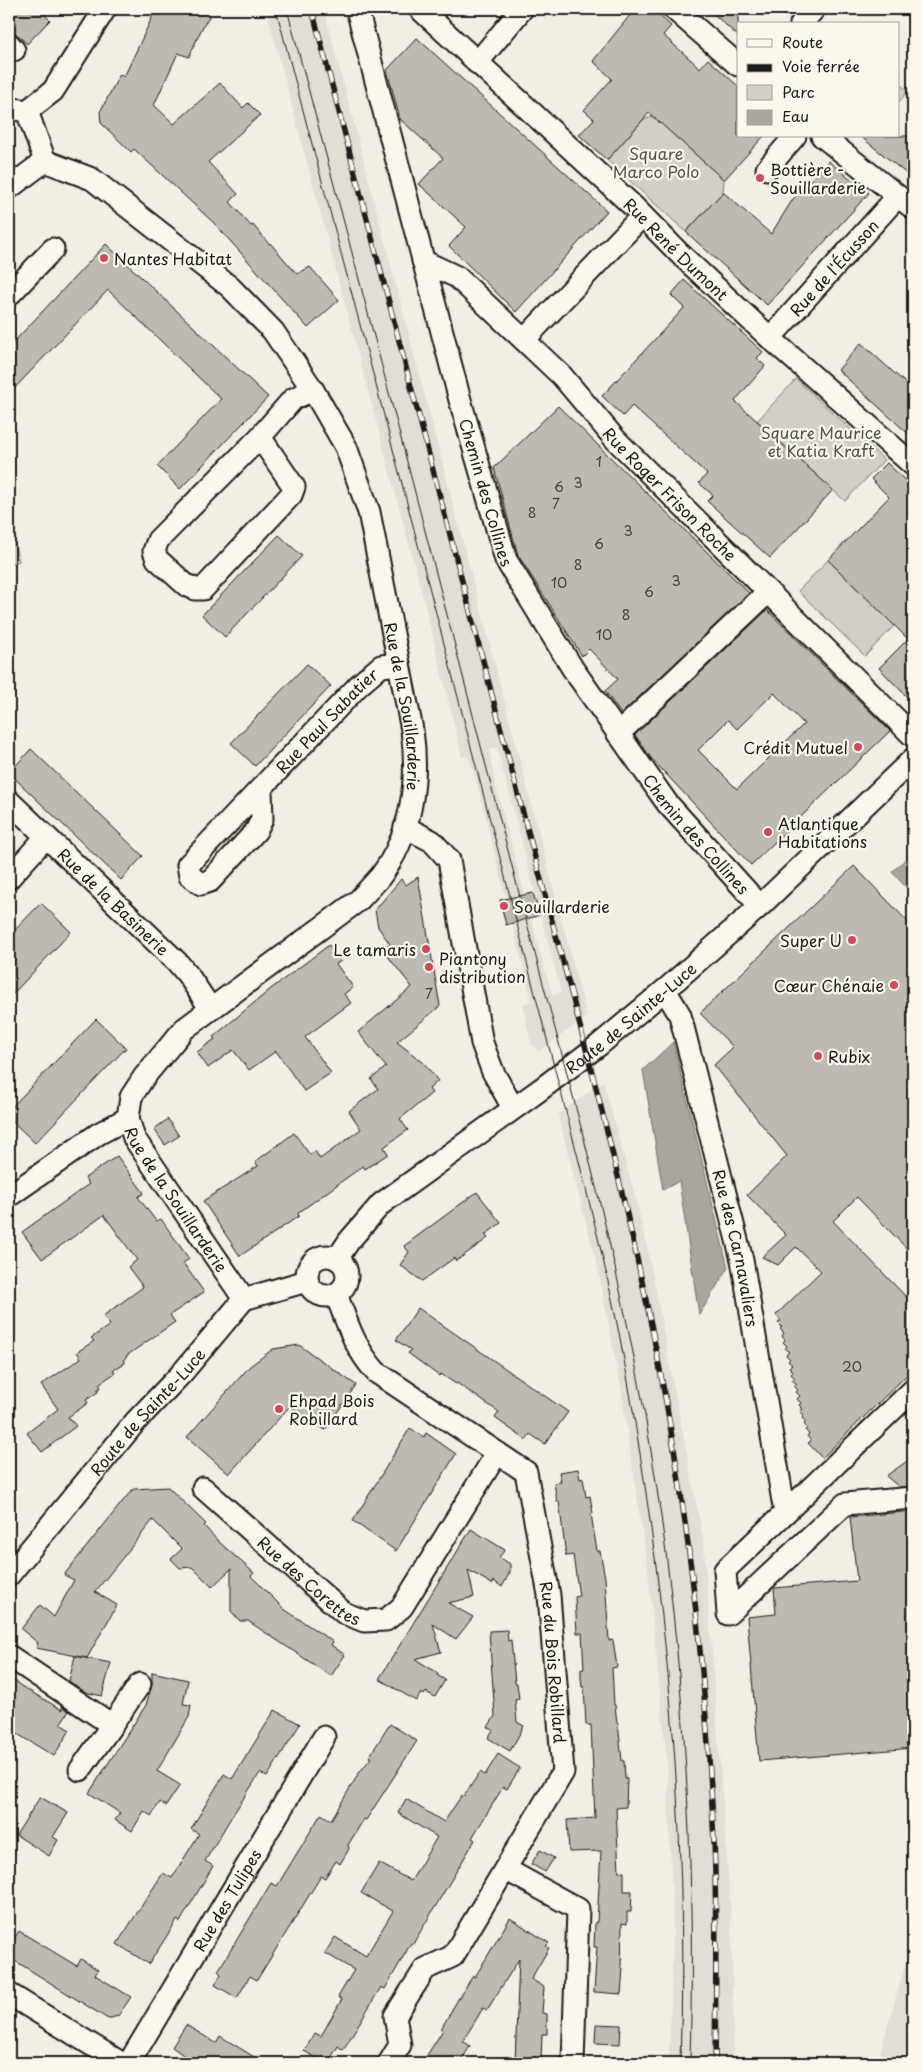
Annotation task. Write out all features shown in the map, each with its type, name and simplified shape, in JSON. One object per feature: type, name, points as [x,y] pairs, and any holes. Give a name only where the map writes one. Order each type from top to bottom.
[{"type":"street","points":[[9,188],[45,161],[18,109],[53,91],[105,9]]},
{"type":"street","name":"Chemin des Collines","points":[[357,9],[423,261],[506,560],[573,669],[666,803],[760,906]]},
{"type":"street","name":"Rue René Dumont","points":[[420,9],[476,63],[544,122],[770,338],[913,465]]},
{"type":"street","points":[[476,63],[522,9]]},
{"type":"street","points":[[674,9],[737,64]]},
{"type":"street","points":[[803,22],[814,9]]},
{"type":"street","points":[[767,169],[793,138]]},
{"type":"street","points":[[824,138],[905,203]]},
{"type":"street","name":"Rue de la Souillarderie","points":[[45,161],[92,179],[230,287],[273,331],[312,390],[346,447],[369,512],[415,754],[412,799],[405,827],[380,876],[359,900],[184,1029],[144,1077],[131,1097],[128,1118],[134,1138],[244,1299]]},
{"type":"street","name":"Rue de l'Écusson","points":[[770,338],[905,203]]},
{"type":"street","points":[[524,340],[642,216]]},
{"type":"street","points":[[9,295],[53,249]]},
{"type":"street","name":"Rue Roger Frison Roche","points":[[423,261],[457,277],[562,376],[615,439],[913,736]]},
{"type":"street","points":[[260,437],[294,487],[291,495],[203,589],[195,589],[186,585],[157,559],[154,551],[158,540],[260,437],[293,400],[312,390]]},
{"type":"street","points":[[618,734],[768,592]]},
{"type":"street","name":"Rue Paul Sabatier","points":[[261,790],[359,685],[381,666],[399,664]]},
{"type":"street","name":"Route de Sainte-Luce","points":[[337,1259],[381,1204],[567,1070],[665,990],[760,906],[913,759]]},
{"type":"street","name":"Rue de la Basinerie","points":[[9,800],[177,962],[210,1008]]},
{"type":"street","points":[[405,827],[432,841],[449,860],[482,1042],[493,1072],[513,1108]]},
{"type":"street","points":[[10,874],[46,837]]},
{"type":"street","name":"Rue des Carnavaliers","points":[[665,990],[680,1015],[742,1260],[785,1512]]},
{"type":"street","points":[[9,1196],[98,1134],[128,1118]]},
{"type":"street","points":[[325,1256],[337,1259],[346,1268],[345,1286],[336,1294],[324,1296],[314,1291],[307,1281],[309,1268],[313,1262],[325,1256]]},
{"type":"street","points":[[244,1299],[307,1281]]},
{"type":"street","name":"Rue du Bois Robillard","points":[[336,1294],[362,1357],[376,1372],[526,1472],[549,1595],[563,1772],[453,1956],[425,1969],[395,2016],[400,2044],[389,2063]]},
{"type":"street","name":"Route de Sainte-Luce","points":[[9,1575],[136,1421],[182,1373],[244,1299]]},
{"type":"street","points":[[913,1390],[725,1570],[728,1614],[845,1504],[913,1498]]},
{"type":"street","name":"Rue des Corettes","points":[[203,1488],[344,1613],[364,1621],[386,1620],[402,1607],[497,1453]]},
{"type":"street","points":[[9,1656],[112,1725]]},
{"type":"street","points":[[80,1770],[140,1684]]},
{"type":"street","name":"Rue des Tulipes","points":[[129,2063],[324,1738]]},
{"type":"street","points":[[505,1869],[578,1909],[573,2063]]},
{"type":"street","points":[[9,1994],[121,2063]]},
{"type":"shaded area","points":[[266,9],[324,9],[587,1017],[539,1051],[531,1044],[523,1004],[532,1001],[477,783],[468,756],[462,757],[423,597]],"holes":[[[497,748],[561,992],[553,996],[544,967],[494,779],[489,750]]]},
{"type":"shaded area","points":[[603,1081],[638,1207],[704,1544],[731,1916],[734,2063],[669,2063],[673,1930],[667,1763],[648,1571],[621,1389],[598,1269],[558,1115]]},
{"type":"shaded area","points":[[913,1938],[913,2063],[877,2063]]},
{"type":"green space","points":[[900,85],[908,91],[900,101]]},
{"type":"green space","name":"Square Marco Polo","points":[[655,117],[724,180],[723,192],[686,232],[607,160],[644,119]]},
{"type":"green space","name":"Square Maurice et Katia Kraft","points":[[796,379],[884,460],[845,501],[757,421]]},
{"type":"green space","points":[[9,526],[19,561],[9,564]]},
{"type":"green space","points":[[828,560],[895,625],[865,656],[798,591]]},
{"type":"water","points":[[913,852],[913,895],[892,872]]},
{"type":"water","points":[[673,1042],[728,1268],[699,1315],[679,1181],[663,1190],[643,1070]]},
{"type":"building","points":[[9,9],[39,9],[50,20],[27,44],[9,27]]},
{"type":"building","points":[[156,9],[202,9],[210,15],[189,57],[178,53],[154,105],[174,124],[220,83],[243,108],[248,103],[260,115],[208,162],[238,194],[230,202],[251,226],[253,225],[297,274],[310,267],[339,300],[308,328],[215,224],[134,149],[131,152],[101,123],[100,112],[120,74],[124,77]]},
{"type":"building","points":[[635,9],[652,9],[671,26],[663,35],[700,68],[708,59],[737,85],[737,138],[762,138],[724,180],[649,113],[607,160],[579,135],[594,119],[584,110],[612,79],[593,61]]},
{"type":"building","points":[[708,9],[738,9],[737,35]]},
{"type":"building","points":[[417,38],[607,211],[516,312],[449,246],[466,227],[419,184],[443,158],[400,119],[387,70]]},
{"type":"building","points":[[913,136],[913,179],[862,138]]},
{"type":"building","points":[[828,161],[869,193],[767,305],[686,232],[723,192],[771,234],[793,199]]},
{"type":"building","points":[[106,244],[268,397],[180,489],[157,466],[221,399],[108,290],[9,394],[9,347]]},
{"type":"building","points":[[684,280],[763,352],[757,358],[765,366],[735,401],[833,490],[770,558],[707,501],[713,495],[699,483],[707,474],[632,406],[623,416],[602,396],[684,308],[671,295]]},
{"type":"building","points":[[861,343],[913,390],[913,438],[838,370]]},
{"type":"building","points":[[558,406],[749,593],[621,714],[605,691],[618,679],[589,649],[582,656],[518,555],[494,468]]},
{"type":"building","points":[[887,463],[913,488],[913,703],[879,668],[908,639],[828,560],[889,497],[871,479]]},
{"type":"building","points":[[279,535],[302,556],[225,637],[202,615]]},
{"type":"building","points":[[767,610],[890,731],[751,865],[651,758],[635,735]],"holes":[[[774,693],[804,724],[737,789],[698,750],[728,720],[737,729]]]},
{"type":"building","points":[[307,664],[331,686],[255,766],[231,743]]},
{"type":"building","points":[[31,749],[143,856],[121,880],[9,773]]},
{"type":"building","name":"Rubix","points":[[854,866],[913,927],[913,1255],[857,1197],[833,1221],[913,1304],[913,1369],[822,1458],[808,1443],[811,1441],[807,1436],[809,1434],[805,1430],[807,1428],[804,1424],[806,1422],[802,1418],[804,1415],[800,1411],[803,1409],[797,1399],[800,1396],[794,1386],[797,1384],[792,1380],[795,1378],[791,1374],[793,1371],[789,1367],[792,1365],[786,1355],[789,1352],[785,1349],[787,1346],[783,1342],[785,1340],[782,1336],[784,1333],[778,1323],[781,1321],[776,1315],[821,1271],[796,1247],[778,1265],[762,1257],[786,1235],[747,1195],[787,1156],[714,1065],[733,1047],[700,1013]]},
{"type":"building","points":[[418,877],[440,1006],[397,1042],[424,1063],[438,1081],[429,1089],[432,1093],[400,1119],[408,1130],[384,1147],[388,1154],[365,1169],[363,1166],[298,1213],[299,1216],[240,1256],[203,1201],[258,1166],[255,1162],[294,1133],[310,1155],[315,1151],[320,1159],[361,1129],[349,1111],[378,1089],[371,1079],[386,1067],[358,1032],[412,987],[383,950],[390,944],[378,927],[375,910],[401,879],[406,885]]},
{"type":"building","points":[[533,893],[540,915],[506,925],[500,900]]},
{"type":"building","points":[[41,903],[71,932],[9,998],[9,936]]},
{"type":"building","points":[[329,945],[341,961],[336,964],[353,987],[344,994],[351,1003],[305,1037],[331,1073],[304,1091],[276,1051],[249,1070],[233,1050],[208,1068],[197,1052],[215,1039],[213,1037],[272,988]]},
{"type":"building","points":[[96,1019],[126,1048],[35,1143],[9,1118],[9,1110]]},
{"type":"building","points":[[168,1119],[179,1136],[165,1145],[154,1129]]},
{"type":"building","points":[[117,1156],[144,1193],[138,1197],[156,1221],[161,1219],[189,1259],[183,1263],[204,1292],[170,1315],[175,1322],[126,1356],[123,1360],[125,1363],[113,1370],[115,1373],[99,1384],[101,1387],[97,1390],[98,1392],[86,1400],[88,1403],[68,1417],[76,1426],[42,1452],[27,1433],[58,1409],[41,1385],[81,1358],[77,1352],[94,1341],[91,1338],[110,1325],[103,1316],[143,1287],[128,1267],[137,1260],[104,1215],[42,1259],[22,1232],[89,1184],[85,1178]]},
{"type":"building","points":[[477,1192],[501,1223],[485,1235],[488,1238],[456,1261],[454,1258],[422,1281],[400,1265],[409,1252],[404,1246]]},
{"type":"building","points":[[418,1308],[568,1412],[545,1444],[530,1434],[526,1440],[495,1418],[499,1412],[457,1383],[441,1374],[439,1376],[408,1353],[411,1350],[396,1340]]},
{"type":"building","name":"Ehpad Bois Robillard","points":[[299,1345],[356,1385],[325,1430],[290,1406],[229,1474],[187,1437],[250,1366],[273,1349]]},
{"type":"building","points":[[410,1428],[424,1437],[426,1433],[456,1454],[396,1551],[353,1521]]},
{"type":"building","points":[[913,1457],[913,1486],[899,1487],[886,1476]]},
{"type":"building","points":[[578,1469],[580,1479],[583,1478],[586,1497],[590,1496],[597,1551],[600,1551],[605,1578],[609,1641],[613,1640],[617,1667],[612,1668],[614,1705],[622,1761],[624,1761],[625,1779],[627,1779],[626,1807],[616,1808],[619,1872],[624,1872],[624,1891],[632,1891],[631,1912],[627,1912],[627,1924],[622,1923],[621,1968],[623,1968],[621,1994],[594,1992],[597,1947],[594,1947],[595,1922],[597,1922],[601,1851],[569,1852],[567,1820],[595,1818],[591,1725],[586,1725],[584,1687],[582,1687],[581,1678],[581,1669],[584,1669],[582,1633],[577,1633],[575,1597],[579,1596],[573,1555],[566,1556],[559,1501],[557,1501],[554,1483],[561,1482],[559,1472]]},
{"type":"building","points":[[168,1487],[206,1524],[204,1526],[219,1542],[254,1573],[251,1576],[284,1609],[333,1642],[331,1645],[345,1655],[331,1676],[248,1621],[240,1621],[231,1611],[231,1569],[212,1587],[192,1567],[180,1568],[171,1559],[182,1549],[153,1520],[95,1592],[117,1605],[87,1658],[36,1648],[38,1643],[21,1629],[40,1605],[54,1617],[74,1580],[64,1575],[131,1491],[134,1489]]},
{"type":"building","points":[[913,1511],[913,1748],[759,1761],[747,1617],[776,1614],[774,1588],[857,1581],[850,1517]]},
{"type":"building","points":[[471,1529],[505,1550],[499,1557],[510,1564],[510,1572],[502,1587],[494,1581],[492,1584],[468,1570],[474,1597],[448,1603],[473,1617],[456,1639],[433,1624],[441,1652],[415,1659],[438,1673],[437,1675],[445,1680],[435,1697],[426,1692],[424,1695],[421,1693],[416,1701],[379,1679]]},
{"type":"building","points":[[507,1630],[508,1641],[511,1640],[515,1683],[517,1683],[519,1699],[515,1700],[517,1722],[524,1726],[510,1751],[488,1738],[493,1730],[488,1727],[495,1716],[489,1631]]},
{"type":"building","points":[[75,1656],[111,1663],[102,1696],[85,1692],[69,1681]]},
{"type":"building","points":[[152,1672],[188,1680],[183,1704],[191,1705],[189,1717],[157,1771],[180,1785],[166,1806],[160,1802],[151,1816],[144,1811],[132,1831],[115,1820],[120,1813],[89,1793],[146,1705],[152,1685]]},
{"type":"building","points":[[9,1676],[21,1686],[62,1710],[62,1707],[69,1711],[60,1724],[70,1730],[54,1756],[9,1729]]},
{"type":"building","points":[[275,1710],[300,1724],[267,1777],[260,1773],[232,1816],[205,1861],[213,1866],[180,1922],[177,1920],[149,1964],[117,1944],[163,1873],[172,1878],[199,1834],[191,1829],[224,1774],[232,1779]]},
{"type":"building","points":[[390,1724],[417,1741],[366,1820],[364,1819],[348,1845],[349,1849],[340,1864],[336,1861],[325,1878],[321,1876],[257,1980],[250,1976],[237,1998],[215,1985],[221,1974],[218,1971],[271,1883],[277,1886],[321,1814],[331,1820],[359,1773],[371,1758],[369,1757]]},
{"type":"building","points":[[498,1754],[520,1768],[507,1789],[503,1787],[472,1838],[475,1840],[413,1944],[411,1943],[385,1989],[381,1987],[343,2050],[338,2046],[328,2063],[304,2051],[315,2033],[321,2036],[342,1999],[338,1997],[354,1970],[325,1953],[335,1937],[366,1956],[393,1911],[361,1893],[379,1863],[411,1881],[437,1837],[398,1813],[406,1799],[444,1822],[480,1772],[485,1775]]},
{"type":"building","points":[[40,1797],[68,1813],[53,1837],[58,1840],[49,1856],[16,1835]]},
{"type":"building","points":[[540,1850],[554,1858],[545,1872],[531,1864]]},
{"type":"building","points":[[510,1918],[549,1943],[546,1946],[549,1948],[531,1979],[544,1987],[542,2013],[547,2014],[547,2034],[542,2034],[541,2063],[515,2063],[519,1959],[487,2010],[483,2008],[463,2041],[470,2046],[460,2063],[422,2063],[443,2030],[441,2029],[461,1994],[473,1976],[475,1977]]},
{"type":"building","points":[[19,1931],[77,1966],[81,1959],[98,1970],[95,1975],[131,1997],[118,2016],[108,2019],[9,1957],[9,1947]]},
{"type":"building","points":[[596,2024],[621,2025],[620,2044],[595,2043]]},
{"type":"building","points":[[186,2025],[216,2043],[220,2036],[264,2063],[194,2063],[172,2047]]},
{"type":"tram line","points":[[276,9],[578,1158],[605,1266],[620,1338],[650,1518],[670,1699],[681,1881],[680,2063]]},
{"type":"tram line","points":[[287,9],[601,1207],[646,1419],[672,1602],[681,1694],[687,1786],[690,1879],[690,2063]]},
{"type":"railway","points":[[312,9],[592,1071],[628,1220],[660,1370],[671,1428],[688,1545],[701,1663],[711,1782],[715,1869],[715,2063]]},
{"type":"place","name":"Bottière - Souillarderie","points":[[760,178]]},
{"type":"place","name":"Nantes Habitat","points":[[104,258]]},
{"type":"place","name":"Crédit Mutuel","points":[[858,747]]},
{"type":"place","name":"Atlantique Habitations","points":[[768,832]]},
{"type":"place","name":"Souillarderie","points":[[504,906]]},
{"type":"place","name":"Super U","points":[[852,940]]},
{"type":"place","name":"Le tamaris","points":[[426,949]]},
{"type":"place","name":"Piantony distribution","points":[[429,967]]},
{"type":"place","name":"Cœur Chénaie","points":[[894,985]]},
{"type":"place","name":"Rubix","points":[[818,1056]]},
{"type":"place","name":"Ehpad Bois Robillard","points":[[279,1409]]}]
